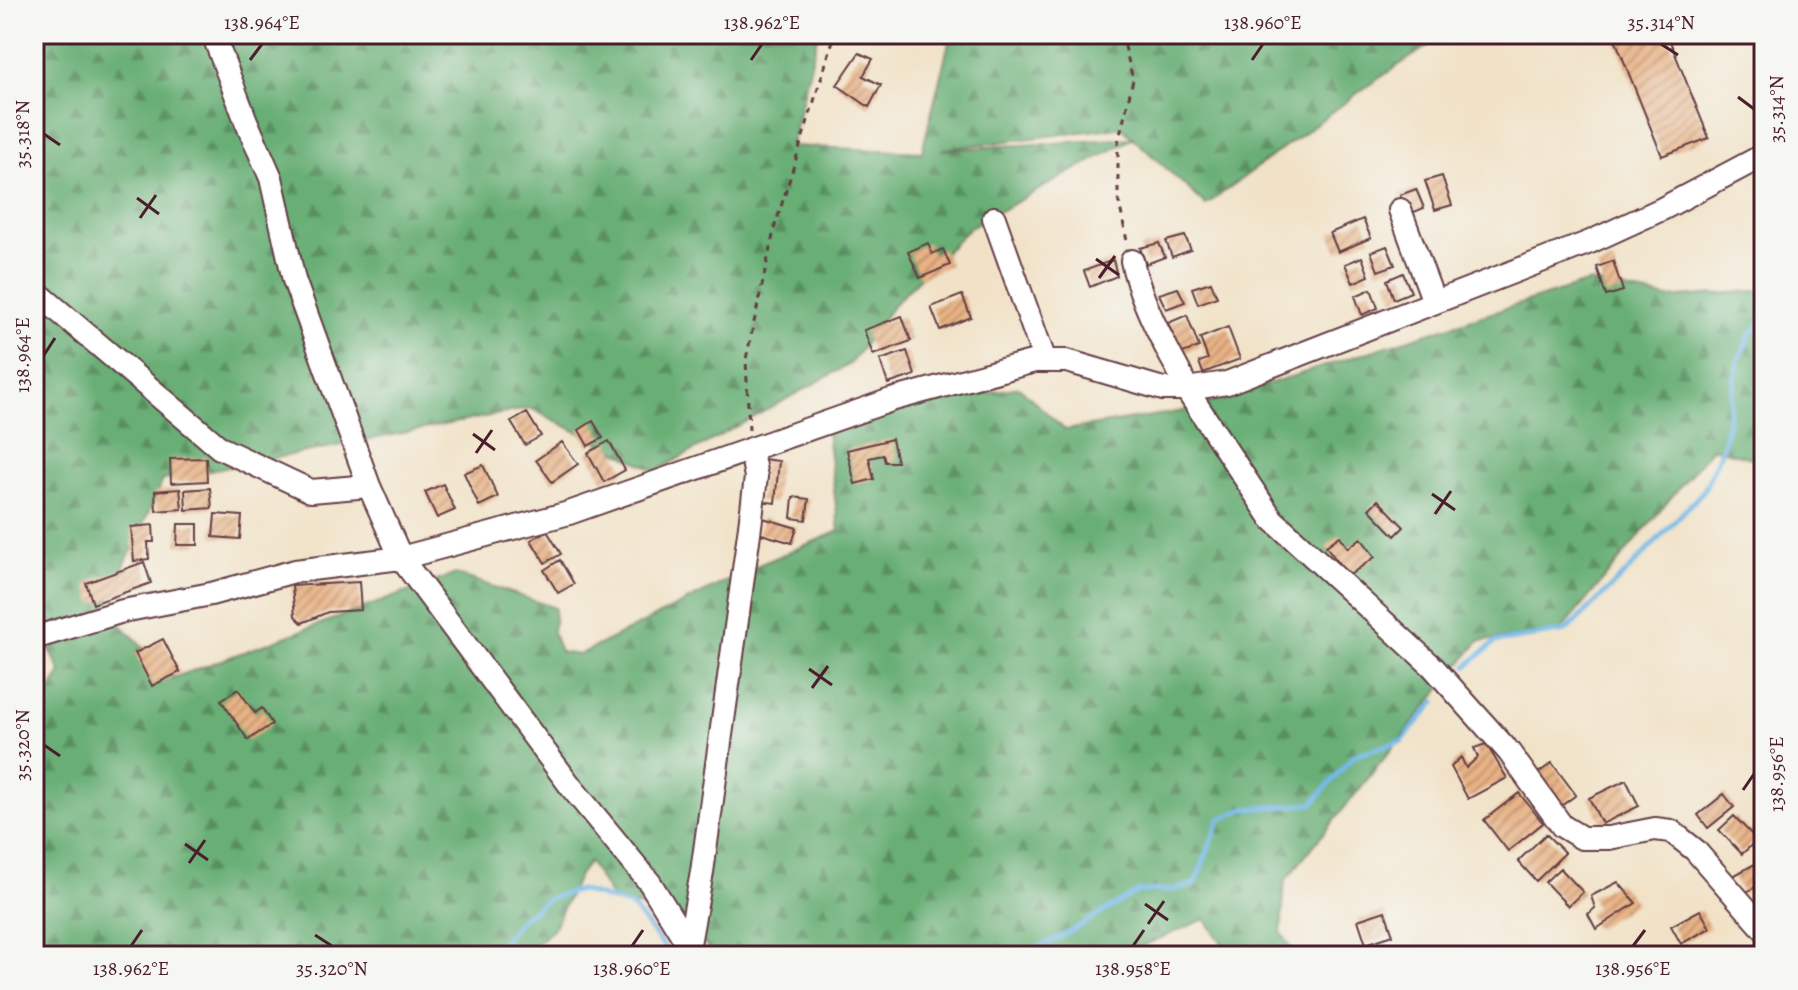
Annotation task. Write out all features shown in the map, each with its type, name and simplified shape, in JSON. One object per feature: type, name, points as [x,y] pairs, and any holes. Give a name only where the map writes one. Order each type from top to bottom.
[{"type":"street","points":[[213,34],[271,178],[294,280],[369,486],[401,558],[572,788],[650,883],[692,950]]},
{"type":"street","points":[[34,638],[123,611],[211,594],[295,571],[401,558],[569,513],[891,400],[988,372],[1045,361],[1067,361],[1163,389],[1227,383],[1604,235],[1662,209],[1764,155]]},
{"type":"street","points":[[1400,210],[1434,302]]},
{"type":"street","points":[[994,218],[1045,361]]},
{"type":"street","points":[[1132,261],[1139,291],[1169,353],[1182,372],[1186,389],[1272,519],[1433,667],[1509,752],[1562,826],[1582,838],[1609,838],[1655,829],[1671,831],[1695,850],[1760,917]]},
{"type":"street","points":[[34,290],[220,448],[311,491],[369,486]]},
{"type":"street","points":[[692,950],[750,526],[756,477],[753,461]]},
{"type":"path","points":[[753,461],[747,419],[746,359],[775,226],[835,34]]},
{"type":"path","points":[[1122,34],[1133,80],[1118,143],[1118,197],[1132,261]]},
{"type":"green space","points":[[34,34],[818,34],[791,146],[922,152],[951,34],[1446,34],[1366,87],[1206,205],[1133,138],[969,228],[894,304],[850,364],[656,471],[530,408],[163,480],[105,608],[173,678],[456,574],[555,608],[553,633],[560,652],[579,655],[761,564],[839,531],[826,423],[1019,387],[1065,430],[1183,411],[1589,282],[1667,298],[1764,290],[1764,461],[1712,448],[1560,632],[1479,641],[1285,881],[1281,932],[1296,956],[1231,956],[1205,919],[1119,956],[718,956],[668,912],[614,901],[589,862],[580,873],[552,931],[518,956],[34,956],[34,718],[61,672],[50,650],[34,646]],"holes":[[[1121,127],[1133,138],[942,150]]]},
{"type":"building","points":[[1613,34],[1667,34],[1709,138],[1662,156]]},
{"type":"building","points":[[859,53],[873,59],[863,76],[881,85],[869,107],[837,85]]},
{"type":"building","points":[[1442,176],[1452,205],[1435,210],[1425,181]]},
{"type":"building","points":[[1416,189],[1424,208],[1407,215],[1400,195]]},
{"type":"building","points":[[1363,219],[1371,238],[1338,252],[1330,233]]},
{"type":"building","points":[[1185,236],[1191,250],[1172,257],[1166,241]]},
{"type":"building","points":[[928,243],[932,254],[943,249],[950,265],[920,278],[908,252]]},
{"type":"building","points":[[1159,243],[1165,257],[1146,264],[1140,248]]},
{"type":"building","points":[[1387,246],[1395,265],[1378,271],[1371,252]]},
{"type":"building","points":[[1362,257],[1369,276],[1353,283],[1345,264]]},
{"type":"building","points":[[1113,260],[1117,276],[1090,287],[1084,271]]},
{"type":"building","points":[[1613,261],[1623,291],[1606,296],[1597,267]]},
{"type":"building","points":[[1403,273],[1411,292],[1394,299],[1387,280]]},
{"type":"building","points":[[1211,282],[1217,297],[1198,304],[1192,288]]},
{"type":"building","points":[[1178,288],[1185,302],[1166,309],[1159,294]]},
{"type":"building","points":[[1371,289],[1378,308],[1362,315],[1355,296]]},
{"type":"building","points":[[962,295],[971,317],[940,330],[931,307]]},
{"type":"building","points":[[1187,315],[1199,347],[1180,354],[1168,323]]},
{"type":"building","points":[[902,316],[911,341],[873,355],[864,330]]},
{"type":"building","points":[[1228,327],[1240,359],[1203,373],[1199,362],[1208,359],[1200,338]]},
{"type":"building","points":[[907,351],[915,375],[888,384],[880,360]]},
{"type":"building","points":[[527,413],[541,436],[525,445],[511,422]]},
{"type":"building","points":[[593,421],[603,438],[588,446],[579,430]]},
{"type":"building","points":[[892,439],[897,462],[885,462],[883,455],[869,458],[874,479],[855,484],[847,450]]},
{"type":"building","points":[[609,441],[625,470],[604,482],[588,453]]},
{"type":"building","points":[[562,442],[578,464],[552,482],[536,460]]},
{"type":"building","points":[[206,458],[207,481],[171,483],[170,459]]},
{"type":"building","points":[[763,459],[779,461],[775,503],[759,501]]},
{"type":"building","points":[[483,465],[498,497],[479,506],[464,473]]},
{"type":"building","points":[[443,484],[455,510],[437,518],[425,492]]},
{"type":"building","points":[[210,488],[212,508],[186,510],[185,490]]},
{"type":"building","points":[[180,489],[182,509],[156,511],[155,491]]},
{"type":"building","points":[[793,497],[809,499],[806,520],[791,518]]},
{"type":"building","points":[[1378,500],[1404,527],[1395,536],[1369,509]]},
{"type":"building","points":[[215,514],[242,516],[240,539],[213,537]]},
{"type":"building","points":[[763,518],[797,528],[792,543],[758,533]]},
{"type":"building","points":[[178,524],[198,524],[198,545],[177,545]]},
{"type":"building","points":[[153,525],[154,542],[148,542],[149,559],[134,561],[131,527]]},
{"type":"building","points":[[547,531],[561,554],[545,563],[531,540]]},
{"type":"building","points":[[1340,536],[1348,548],[1361,538],[1375,557],[1348,576],[1326,546]]},
{"type":"building","points":[[560,560],[574,584],[558,593],[544,570]]},
{"type":"building","points":[[144,562],[151,583],[93,604],[86,583]]},
{"type":"building","points":[[359,582],[361,610],[328,612],[302,623],[295,616],[292,586]]},
{"type":"building","points":[[163,639],[180,672],[152,686],[135,653]]},
{"type":"building","points":[[238,689],[255,713],[262,708],[272,724],[248,740],[221,700]]},
{"type":"building","points":[[1486,744],[1507,778],[1468,799],[1451,767],[1461,757],[1466,768],[1478,757],[1474,748]]},
{"type":"building","points":[[1552,763],[1576,795],[1561,806],[1537,774]]},
{"type":"building","points":[[1626,780],[1639,806],[1602,824],[1589,798]]},
{"type":"building","points":[[1519,793],[1543,823],[1508,851],[1484,820]]},
{"type":"building","points":[[1724,794],[1734,807],[1708,828],[1698,815]]},
{"type":"building","points":[[1734,816],[1757,840],[1742,854],[1719,830]]},
{"type":"building","points":[[1546,834],[1565,853],[1536,881],[1518,861]]},
{"type":"building","points":[[1762,860],[1764,882],[1743,894],[1733,876]]},
{"type":"building","points":[[1560,868],[1583,892],[1568,906],[1545,882]]},
{"type":"building","points":[[1618,882],[1636,903],[1596,929],[1588,914],[1595,908],[1591,896]]},
{"type":"building","points":[[1700,910],[1710,928],[1681,944],[1671,926]]},
{"type":"building","points":[[1385,911],[1393,935],[1366,944],[1358,920]]},
{"type":"waterway","points":[[1467,666],[1495,642],[1566,631],[1704,490],[1723,447],[1738,361],[1750,335],[1764,318]]},
{"type":"waterway","points":[[1018,956],[1059,938],[1139,891],[1173,890],[1195,884],[1220,819],[1245,809],[1312,804],[1354,755],[1402,741],[1435,702]]},
{"type":"waterway","points":[[491,956],[522,918],[550,898],[580,890],[632,906],[671,956]]}]
